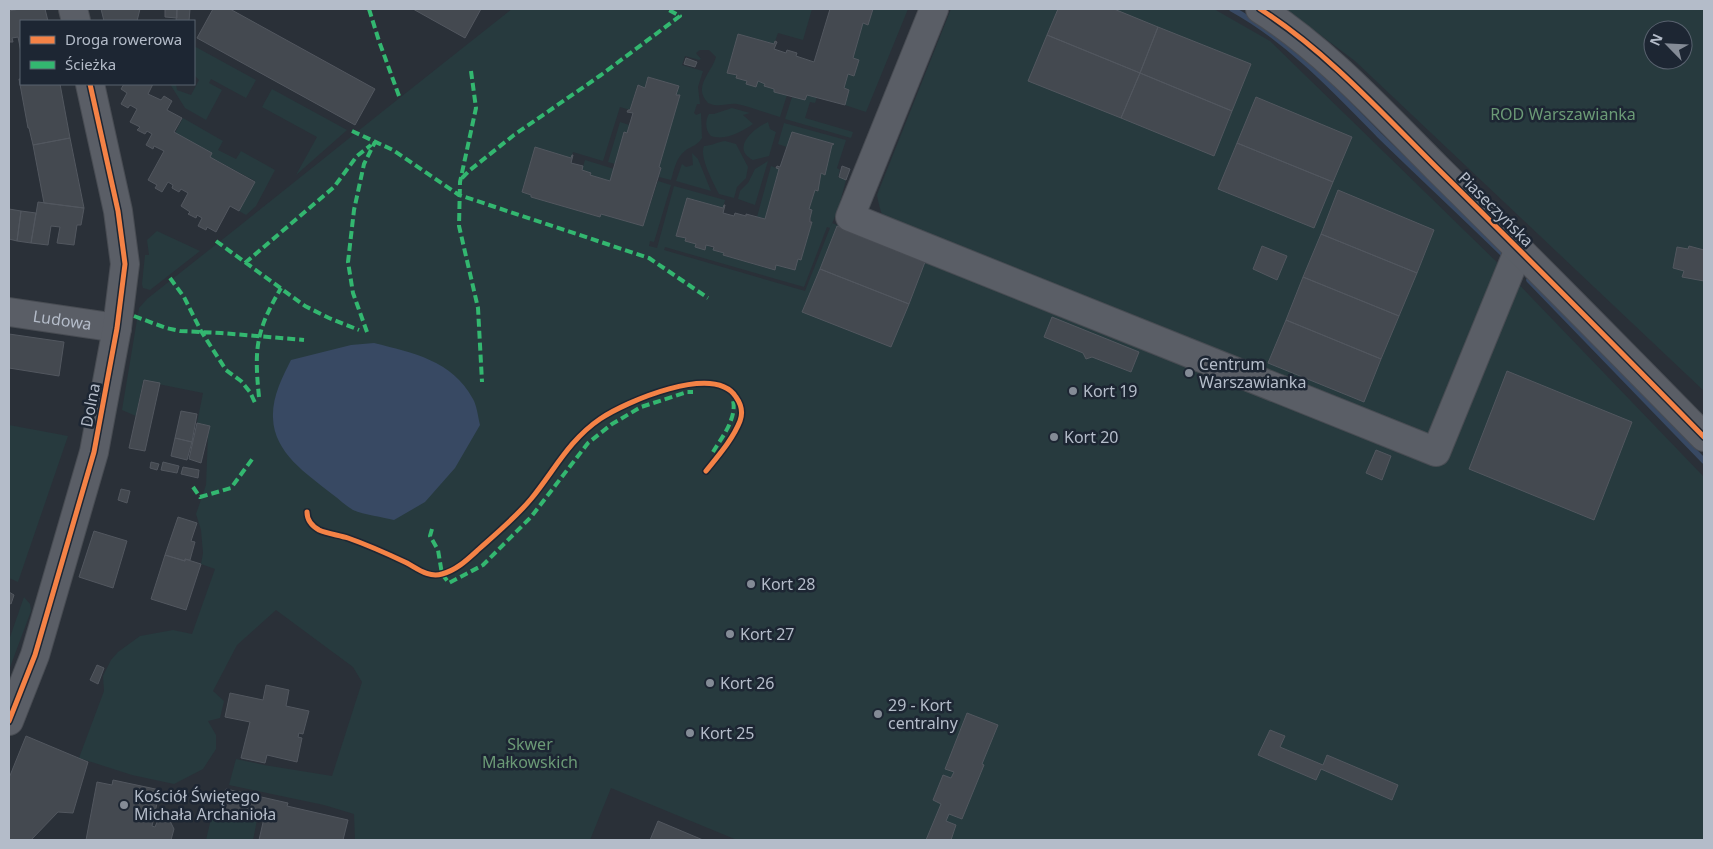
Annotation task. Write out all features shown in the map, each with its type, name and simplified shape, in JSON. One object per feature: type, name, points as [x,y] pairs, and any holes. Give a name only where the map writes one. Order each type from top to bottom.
[{"type":"street","points":[[934,9],[850,217],[1436,452],[1519,249]]},
{"type":"street","name":"Piaseczyńska","points":[[1260,9],[1298,36],[1330,64],[1702,431]]},
{"type":"street","name":"Dolna","points":[[9,721],[35,655],[82,495],[96,443],[117,328],[125,264],[123,237],[90,85]]},
{"type":"street","name":"Ludowa","points":[[9,312],[117,328]]},
{"type":"green space","name":"Centrum Warszawianka","points":[[512,9],[812,9],[803,40],[778,33],[774,44],[738,34],[727,73],[737,75],[736,78],[747,81],[756,87],[758,81],[774,89],[774,92],[787,95],[780,117],[737,104],[719,105],[708,103],[702,91],[702,85],[716,57],[709,50],[700,50],[696,53],[701,59],[685,56],[682,65],[703,71],[698,87],[700,104],[697,104],[694,113],[696,115],[701,113],[702,138],[680,156],[671,180],[659,177],[661,168],[659,167],[679,95],[676,95],[679,86],[648,77],[645,88],[637,86],[630,110],[620,107],[603,161],[573,152],[571,158],[535,148],[522,191],[531,195],[531,197],[600,217],[601,214],[643,226],[658,181],[671,185],[654,242],[650,241],[649,246],[657,248],[674,186],[725,200],[723,208],[687,198],[676,236],[686,238],[685,241],[696,244],[695,247],[705,250],[706,245],[724,253],[723,255],[774,270],[776,265],[795,270],[798,259],[801,260],[812,222],[810,218],[812,210],[809,209],[815,190],[818,191],[821,173],[825,174],[832,145],[834,144],[792,132],[787,147],[778,144],[784,123],[846,140],[837,168],[840,170],[838,177],[846,180],[838,210],[832,223],[905,253],[884,219],[877,195],[951,9],[1214,9],[1270,41],[1508,273],[1704,477],[1704,840],[737,840],[611,788],[590,840],[355,840],[354,814],[324,805],[229,785],[236,759],[332,776],[362,682],[353,667],[276,610],[237,645],[213,691],[224,701],[220,718],[208,721],[216,735],[216,749],[203,769],[174,784],[132,775],[79,758],[104,691],[103,676],[111,660],[118,652],[140,636],[173,630],[192,634],[215,569],[201,564],[203,553],[201,530],[196,514],[206,485],[210,426],[197,423],[203,393],[143,381],[136,416],[122,410],[139,308],[147,299]],"holes":[[[827,227],[830,228],[805,291],[664,250],[665,247],[804,287]]]},
{"type":"green space","points":[[873,9],[908,9],[866,112],[845,105],[849,90],[844,88],[848,74],[853,76],[853,58],[863,23],[868,25]]},
{"type":"green space","name":"ROD Warszawianka","points":[[1286,9],[1704,9],[1704,391],[1355,61]]},
{"type":"green space","points":[[195,47],[256,80],[246,98],[211,79],[209,83],[222,90],[206,120],[185,108],[171,85],[176,85],[177,90],[191,95],[199,80],[195,76]]},
{"type":"green space","points":[[272,89],[347,130],[296,175],[317,137],[262,107]]},
{"type":"green space","points":[[807,95],[817,97],[815,103],[810,102],[805,118],[853,132],[851,138],[785,119],[792,97],[805,100]]},
{"type":"green space","points":[[732,108],[750,113],[743,115],[753,124],[728,137],[711,136],[706,125],[709,114]]},
{"type":"green space","points":[[183,118],[223,141],[218,150],[236,159],[241,151],[275,170],[256,206],[246,215],[239,211],[255,181],[210,157],[212,153],[175,133]]},
{"type":"green space","points":[[620,122],[629,125],[627,133],[624,132],[615,164],[608,162]]},
{"type":"green space","points":[[768,122],[770,129],[776,132],[769,156],[753,160],[746,155],[744,144],[751,133]]},
{"type":"green space","points":[[725,141],[736,144],[748,167],[746,178],[737,187],[734,198],[719,194],[708,170],[703,151],[704,146]]},
{"type":"green space","points":[[692,153],[698,159],[711,191],[676,181],[683,161],[682,164],[686,167],[693,165]]},
{"type":"green space","points":[[585,160],[614,169],[610,181],[590,175],[591,173],[582,170]]},
{"type":"green space","points":[[768,161],[755,205],[738,199],[740,191],[748,183],[755,169]]},
{"type":"green space","points":[[771,166],[779,169],[765,219],[757,217]]},
{"type":"green space","points":[[157,231],[200,251],[150,290],[143,288],[142,284],[145,255],[149,255],[147,240]]},
{"type":"green space","points":[[9,425],[68,436],[18,582],[9,578]]},
{"type":"green space","points":[[24,597],[30,604],[31,611],[9,670],[9,640]]},
{"type":"green space","points":[[213,810],[257,820],[253,840],[206,840]]},
{"type":"water","points":[[374,343],[403,350],[430,360],[454,375],[473,399],[480,425],[455,468],[425,502],[394,520],[353,510],[303,470],[294,462],[279,442],[273,418],[276,395],[291,360],[351,345]]},
{"type":"building","points":[[45,9],[48,20],[20,20],[20,47],[18,37],[12,38],[13,42],[9,42],[9,11]]},
{"type":"building","points":[[101,9],[140,9],[137,20],[104,20]]},
{"type":"building","points":[[165,9],[177,9],[177,18],[165,17]]},
{"type":"building","points":[[177,9],[190,9],[189,20],[176,20]]},
{"type":"building","points":[[213,9],[230,9],[375,89],[355,125],[197,38]]},
{"type":"building","points":[[413,9],[481,9],[465,38]]},
{"type":"building","points":[[830,9],[873,9],[868,25],[863,23],[853,58],[859,60],[854,76],[848,74],[844,88],[849,90],[845,105],[807,95],[805,100],[774,92],[774,89],[764,86],[765,84],[758,81],[756,87],[746,84],[747,81],[736,78],[737,75],[727,73],[738,34],[774,44],[775,41],[777,42],[774,49],[786,53],[787,50],[797,53],[796,56],[814,62]]},
{"type":"building","points":[[1058,9],[1114,9],[1158,27],[1140,73],[1047,35]]},
{"type":"building","points":[[1158,27],[1251,64],[1232,111],[1140,73]]},
{"type":"building","points":[[1047,35],[1140,73],[1121,118],[1028,81]]},
{"type":"building","points":[[686,58],[697,62],[695,67],[684,64]]},
{"type":"building","points":[[1140,73],[1232,111],[1214,156],[1121,118]]},
{"type":"building","points":[[648,77],[679,86],[676,95],[680,95],[659,167],[661,168],[643,226],[601,214],[600,217],[531,197],[531,195],[522,192],[535,147],[571,158],[573,155],[571,163],[583,166],[582,170],[591,173],[590,175],[610,181],[624,132],[627,133],[633,113],[627,112],[630,110],[638,85],[645,88]]},
{"type":"building","points":[[20,85],[60,85],[70,138],[33,145]]},
{"type":"building","points":[[123,85],[152,85],[148,94],[161,100],[164,96],[172,101],[167,110],[182,118],[174,132],[212,153],[210,157],[255,182],[239,211],[230,206],[216,232],[207,227],[206,230],[198,226],[202,218],[197,215],[196,218],[188,214],[190,212],[181,206],[188,193],[181,189],[179,192],[172,188],[173,185],[168,182],[162,192],[155,188],[157,185],[148,180],[164,151],[154,146],[153,149],[146,145],[152,134],[147,131],[145,134],[137,130],[140,127],[130,122],[137,109],[130,105],[128,108],[121,104],[127,93],[121,89]]},
{"type":"building","points":[[1256,97],[1352,137],[1333,182],[1237,143]]},
{"type":"building","points":[[792,132],[834,144],[832,145],[825,175],[821,173],[818,191],[815,190],[809,209],[812,210],[810,222],[812,222],[801,260],[798,259],[795,270],[776,265],[775,270],[723,255],[724,253],[713,250],[714,247],[706,245],[705,250],[695,247],[696,244],[685,241],[686,238],[676,236],[687,198],[723,208],[725,205],[723,213],[734,216],[735,213],[746,216],[746,214],[765,219],[779,169],[776,168],[777,166],[780,167]]},
{"type":"building","points":[[70,138],[84,208],[44,203],[33,145]]},
{"type":"building","points":[[1237,143],[1333,182],[1314,228],[1218,189]]},
{"type":"building","points":[[842,166],[850,169],[846,180],[839,177]]},
{"type":"building","points":[[1338,190],[1434,230],[1417,273],[1321,234]]},
{"type":"building","points":[[38,202],[84,208],[81,225],[77,225],[74,245],[57,243],[60,227],[51,226],[48,245],[31,243]]},
{"type":"building","points":[[9,209],[21,211],[17,241],[9,239]]},
{"type":"building","points":[[21,211],[36,213],[31,243],[17,241]]},
{"type":"building","points":[[837,226],[925,262],[909,304],[820,269]]},
{"type":"building","points":[[1321,234],[1417,273],[1399,316],[1303,277]]},
{"type":"building","points":[[1262,246],[1287,256],[1277,280],[1253,269]]},
{"type":"building","points":[[1689,246],[1704,250],[1704,281],[1682,277],[1684,271],[1673,268],[1677,247],[1688,249]]},
{"type":"building","points":[[820,269],[909,304],[891,347],[802,312]]},
{"type":"building","points":[[1303,277],[1399,316],[1381,359],[1286,320]]},
{"type":"building","points":[[1052,317],[1139,352],[1131,372],[1092,357],[1086,359],[1083,353],[1044,337]]},
{"type":"building","points":[[1286,320],[1381,359],[1364,402],[1268,363]]},
{"type":"building","points":[[9,334],[64,342],[59,376],[9,368]]},
{"type":"building","points":[[1507,371],[1632,422],[1594,520],[1469,469]]},
{"type":"building","points":[[144,380],[160,383],[145,451],[129,448]]},
{"type":"building","points":[[181,411],[197,414],[192,442],[175,438]]},
{"type":"building","points":[[197,423],[210,426],[201,463],[189,459]]},
{"type":"building","points":[[175,438],[192,442],[187,460],[171,456]]},
{"type":"building","points":[[1376,450],[1391,456],[1382,480],[1366,473]]},
{"type":"building","points":[[151,462],[159,464],[157,470],[150,468]]},
{"type":"building","points":[[163,462],[179,466],[177,473],[161,470]]},
{"type":"building","points":[[183,467],[199,470],[198,478],[181,474]]},
{"type":"building","points":[[121,489],[130,491],[127,503],[118,500]]},
{"type":"building","points":[[178,517],[197,523],[191,541],[195,542],[190,560],[185,559],[185,561],[165,555]]},
{"type":"building","points":[[94,531],[127,541],[113,588],[79,577]]},
{"type":"building","points":[[165,555],[201,564],[186,610],[151,599]]},
{"type":"building","points":[[9,592],[14,595],[11,604],[9,603]]},
{"type":"building","points":[[97,665],[104,668],[98,684],[90,680]]},
{"type":"building","points":[[266,685],[289,690],[286,706],[309,711],[303,734],[299,733],[298,737],[302,738],[297,762],[267,755],[265,763],[241,758],[250,722],[225,717],[230,693],[263,700]]},
{"type":"building","points":[[967,713],[998,725],[962,819],[949,814],[946,821],[956,825],[951,840],[926,840],[941,804],[933,800],[943,775],[951,778],[954,772],[945,769]]},
{"type":"building","points":[[1270,730],[1285,736],[1280,747],[1323,765],[1327,755],[1398,785],[1392,800],[1321,769],[1316,780],[1258,755]]},
{"type":"building","points":[[26,736],[88,762],[73,813],[58,812],[31,840],[9,840],[9,778]]},
{"type":"building","name":"Kościół Świętego Michała Archanioła","points":[[113,780],[160,790],[152,826],[155,827],[157,822],[162,820],[170,821],[174,829],[171,840],[86,840],[97,782],[112,785]]},
{"type":"building","points":[[226,789],[288,803],[287,806],[348,820],[343,840],[259,840],[264,818],[221,808]]},
{"type":"building","points":[[658,821],[703,840],[650,840]]},
{"type":"waterway","points":[[1232,9],[1272,35],[1310,66],[1506,257]]},
{"type":"waterway","points":[[1529,280],[1704,461]]},
{"type":"marked path","points":[[369,9],[399,96]]},
{"type":"marked path","points":[[462,178],[514,135],[601,75],[680,16],[667,9]]},
{"type":"marked path","points":[[471,71],[476,108],[460,182],[459,226],[478,308],[482,382]]},
{"type":"marked path","points":[[352,131],[393,150],[459,195],[649,258],[708,298]]},
{"type":"marked path","points":[[367,332],[353,293],[348,262],[354,210],[364,164],[375,142]]},
{"type":"marked path","points":[[245,263],[334,187],[357,156],[371,145]]},
{"type":"marked path","points":[[216,241],[305,306],[359,330]]},
{"type":"marked path","points":[[170,278],[184,297],[201,331],[226,370],[241,381],[250,392],[256,405]]},
{"type":"marked path","points":[[259,397],[257,365],[259,340],[266,316],[281,288]]},
{"type":"marked path","points":[[134,316],[180,331],[304,340]]},
{"type":"marked path","points":[[432,529],[430,536],[438,550],[442,574],[449,583],[483,565],[531,517],[588,443],[612,424],[641,407],[687,392],[693,392]]},
{"type":"marked path","points":[[713,452],[731,421],[734,407],[733,400]]},
{"type":"marked path","points":[[193,487],[200,497],[231,488],[253,458]]},
{"type":"cycle path","points":[[1260,9],[1308,44],[1353,84],[1704,437]]},
{"type":"cycle path","points":[[9,721],[35,655],[94,452],[117,328],[125,264],[118,211],[90,85]]},
{"type":"cycle path","points":[[307,512],[310,523],[319,530],[363,544],[428,574],[437,575],[447,572],[466,560],[519,512],[531,499],[562,456],[589,427],[612,412],[648,396],[690,385],[709,384],[725,387],[736,397],[741,409],[740,421],[733,434],[706,471]]},
{"type":"place","name":"Centrum Warszawianka","points":[[1189,373]]},
{"type":"place","name":"Kort 19","points":[[1073,391]]},
{"type":"place","name":"Kort 20","points":[[1054,437]]},
{"type":"place","name":"Kort 28","points":[[751,584]]},
{"type":"place","name":"Kort 27","points":[[730,634]]},
{"type":"place","name":"Kort 26","points":[[710,683]]},
{"type":"place","name":"29 - Kort centralny","points":[[878,714]]},
{"type":"place","name":"Kort 25","points":[[690,733]]},
{"type":"place","name":"Kościół Świętego Michała Archanioła","points":[[124,805]]},
{"type":"park label","name":"Skwer Małkowskich","points":[[530,753]]}]
